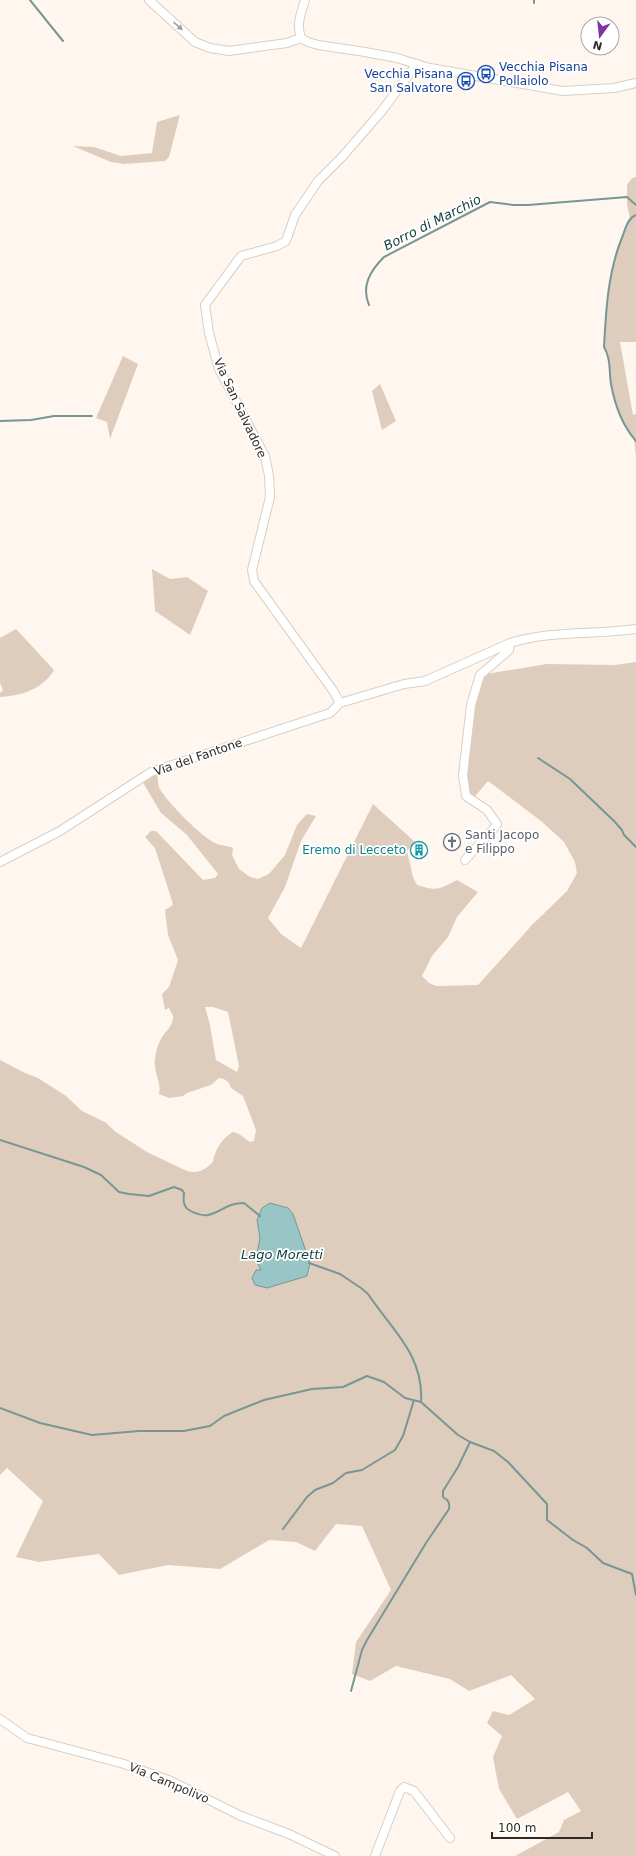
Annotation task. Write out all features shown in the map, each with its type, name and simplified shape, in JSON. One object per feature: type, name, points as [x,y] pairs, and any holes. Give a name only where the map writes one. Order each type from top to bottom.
[{"type":"street","points":[[149,0],[195,42],[210,48],[229,52],[287,43],[301,38]]},
{"type":"street","points":[[305,0],[298,21],[298,30],[301,38],[318,45],[366,52],[450,72],[563,91],[614,88],[636,83]]},
{"type":"street","name":"Via San Salvadore","points":[[340,703],[334,692],[254,581],[252,570],[270,496],[269,476],[265,456],[219,369],[209,333],[205,305],[241,256],[278,246],[286,241],[294,215],[318,181],[342,157],[381,112],[416,64]]},
{"type":"street","points":[[340,703],[404,684],[425,681],[510,643],[544,636],[636,628]]},
{"type":"street","points":[[465,860],[497,824],[487,810],[466,796],[463,774],[471,705],[480,675],[510,650],[510,643]]},
{"type":"street","name":"Via del Fantone","points":[[0,862],[60,831],[151,772],[330,713],[340,703]]},
{"type":"street","name":"Via Campolivo","points":[[0,1719],[27,1738],[124,1764],[171,1781],[241,1816],[289,1834],[335,1856]]},
{"type":"street","points":[[375,1856],[400,1791],[404,1787],[414,1791],[450,1838]]},
{"type":"shaded area","points":[[180,115],[169,157],[165,161],[124,164],[111,162],[73,146],[94,147],[121,156],[152,153],[157,122]]},
{"type":"shaded area","points":[[636,177],[636,342],[620,342],[633,415],[636,414],[636,456],[634,439],[622,422],[618,409],[611,385],[608,353],[604,347],[610,279],[616,251],[630,219],[627,204],[627,185],[632,178]]},
{"type":"shaded area","points":[[123,356],[138,364],[110,439],[107,422],[96,418]]},
{"type":"shaded area","points":[[380,384],[396,421],[382,430],[372,391]]},
{"type":"shaded area","points":[[152,569],[170,579],[187,577],[208,591],[190,635],[155,611]]},
{"type":"shaded area","points":[[16,629],[54,670],[38,687],[16,695],[0,697],[0,693],[3,690],[0,683],[0,638]]},
{"type":"shaded area","points":[[636,662],[636,1856],[515,1856],[559,1832],[564,1820],[581,1811],[568,1792],[517,1819],[499,1789],[493,1757],[502,1736],[487,1723],[493,1711],[509,1715],[535,1699],[511,1675],[469,1691],[450,1679],[396,1666],[370,1681],[352,1674],[356,1642],[391,1590],[362,1526],[336,1524],[315,1551],[296,1542],[269,1540],[220,1569],[168,1565],[119,1575],[99,1554],[39,1562],[16,1557],[43,1501],[7,1468],[0,1475],[0,1060],[38,1078],[66,1096],[82,1111],[105,1122],[116,1132],[147,1152],[187,1171],[198,1172],[210,1165],[213,1162],[215,1153],[220,1145],[229,1134],[233,1132],[239,1134],[250,1142],[254,1141],[256,1130],[243,1096],[231,1088],[229,1083],[224,1079],[219,1078],[211,1085],[187,1093],[183,1096],[169,1098],[159,1094],[160,1090],[155,1068],[155,1056],[159,1042],[171,1025],[173,1016],[169,1008],[165,1010],[162,994],[169,987],[178,960],[168,935],[165,910],[173,905],[172,901],[155,848],[145,837],[151,831],[156,831],[203,880],[215,878],[218,874],[187,835],[161,813],[141,779],[157,771],[160,789],[177,810],[209,840],[217,844],[233,848],[232,855],[239,869],[250,877],[258,879],[269,874],[285,855],[297,825],[307,814],[316,816],[301,841],[285,887],[268,918],[281,934],[301,948],[373,804],[415,842],[407,851],[413,877],[417,885],[433,889],[441,888],[457,880],[478,892],[457,917],[448,937],[432,956],[422,976],[429,983],[436,986],[478,985],[532,925],[567,891],[577,873],[575,862],[564,842],[541,821],[488,781],[472,800],[466,796],[467,734],[480,675],[547,664],[615,665]],"holes":[[[205,1007],[213,1007],[228,1012],[239,1066],[237,1072],[216,1060],[210,1025]]]},
{"type":"water","name":"Lago Moretti","points":[[270,1203],[288,1208],[293,1214],[310,1263],[307,1276],[267,1288],[255,1285],[252,1278],[256,1270],[261,1270],[256,1260],[260,1238],[257,1220],[262,1208]]},
{"type":"waterway","points":[[30,0],[63,41]]},
{"type":"waterway","name":"Borro di Marchio","points":[[369,305],[366,291],[368,279],[384,257],[490,202],[528,205],[627,197],[636,205]]},
{"type":"waterway","points":[[636,215],[633,216],[628,223],[614,262],[607,304],[604,347],[609,360],[611,384],[617,407],[623,422],[636,441]]},
{"type":"waterway","points":[[0,421],[31,420],[54,416],[92,416]]},
{"type":"waterway","points":[[538,758],[570,779],[614,821],[622,830],[624,835],[636,847]]},
{"type":"waterway","points":[[0,1140],[84,1167],[101,1175],[119,1192],[149,1196],[174,1187],[182,1190],[184,1193],[185,1206],[190,1211],[197,1214],[208,1215],[233,1204],[244,1203],[260,1216]]},
{"type":"waterway","points":[[309,1263],[340,1274],[368,1294],[405,1344],[412,1357],[421,1385],[421,1402]]},
{"type":"waterway","points":[[0,1408],[40,1423],[92,1435],[139,1431],[184,1431],[210,1426],[224,1416],[264,1400],[312,1389],[343,1387],[367,1376],[384,1382],[405,1398],[421,1402],[458,1435],[470,1442],[494,1451],[508,1462],[547,1504],[547,1520],[573,1540],[587,1548],[603,1563],[632,1574],[636,1595]]},
{"type":"waterway","points":[[283,1529],[307,1497],[315,1490],[333,1483],[346,1473],[362,1470],[395,1450],[403,1436],[414,1400]]},
{"type":"waterway","points":[[351,1691],[362,1650],[367,1640],[426,1543],[449,1509],[448,1502],[443,1497],[443,1491],[458,1467],[470,1442]]},
{"type":"place","name":"Vecchia Pisana Pollaiolo","points":[[486,74]]},
{"type":"place","name":"Vecchia Pisana San Salvatore","points":[[466,81]]},
{"type":"place","name":"Santi Jacopo e Filippo","points":[[452,842]]},
{"type":"place","name":"Eremo di Lecceto","points":[[419,850]]}]
